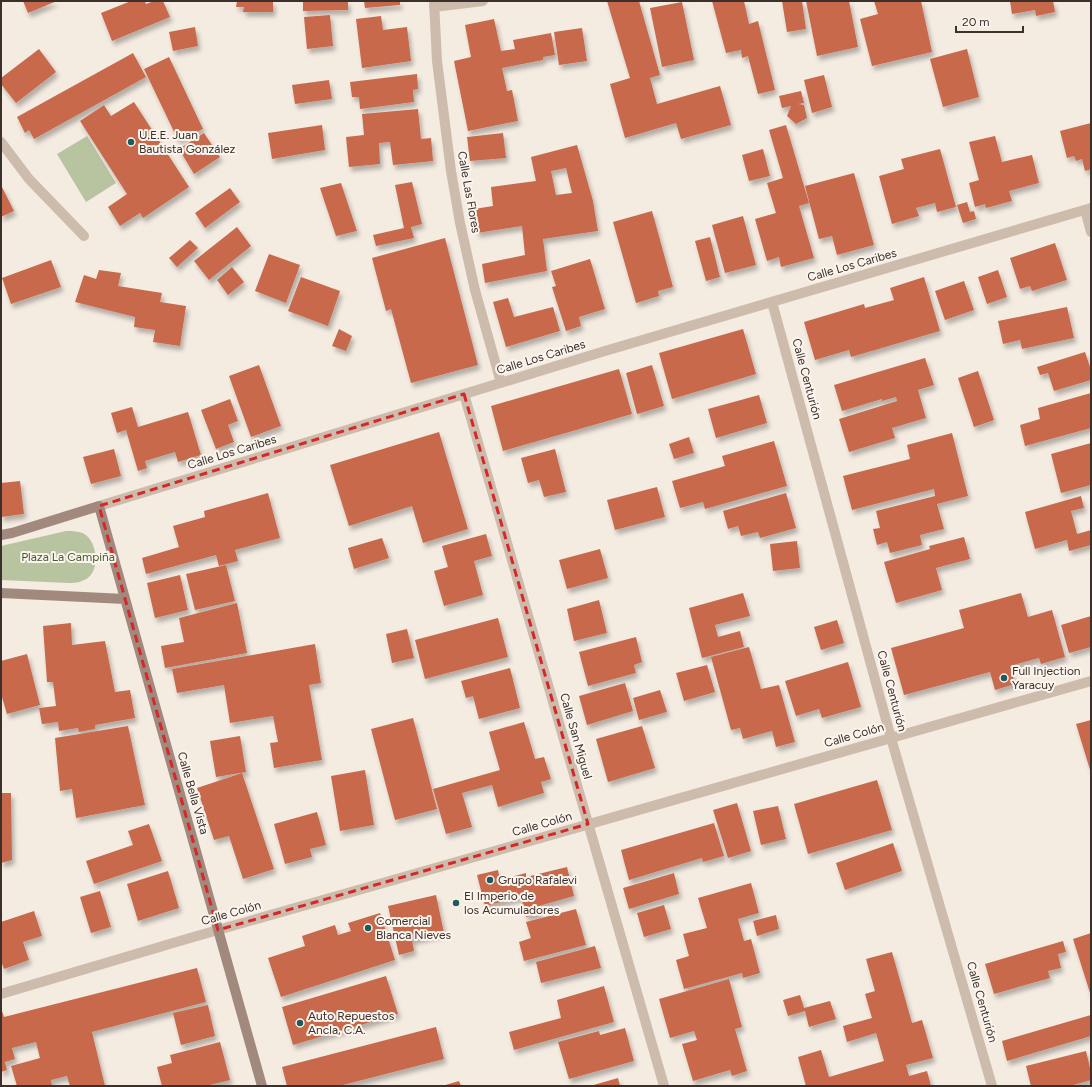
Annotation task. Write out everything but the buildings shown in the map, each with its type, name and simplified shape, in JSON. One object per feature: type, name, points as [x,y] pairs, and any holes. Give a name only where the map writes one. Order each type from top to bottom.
[{"type":"street","points":[[434,4],[483,1]]},
{"type":"street","name":"Calle Las Flores","points":[[434,4],[437,61],[452,178],[460,223],[475,290],[501,383]]},
{"type":"street","points":[[1,142],[29,179],[84,236]]},
{"type":"street","points":[[1088,209],[1091,232]]},
{"type":"street","name":"Calle Los Caribes","points":[[1,535],[12,533],[605,351],[1088,209]]},
{"type":"street","name":"Calle Centurión","points":[[772,302],[891,738],[992,1086]]},
{"type":"street","name":"Calle San Miguel","points":[[464,394],[664,1086]]},
{"type":"street","name":"Calle Bella Vista","points":[[99,506],[262,1086]]},
{"type":"street","points":[[1,593],[125,599]]},
{"type":"street","name":"Calle Colón","points":[[1,994],[218,930],[1091,681]]},
{"type":"highlighted area","points":[[464,394],[588,824],[218,930],[99,506]]},
{"type":"green space","points":[[87,136],[116,183],[86,202],[57,154]]},
{"type":"green space","name":"Plaza La Campiña","points":[[66,531],[85,534],[93,545],[96,556],[94,568],[87,579],[72,583],[1,580],[1,546]]},
{"type":"place","name":"U.E.E. Juan Bautista González","points":[[131,142]]},
{"type":"place","name":"Full Injection Yaracuy","points":[[1004,678]]},
{"type":"place","name":"Grupo Rafalevi","points":[[490,880]]},
{"type":"place","name":"El Imperio de los Acumuladores","points":[[456,903]]},
{"type":"place","name":"Comercial Blanca Nieves","points":[[368,928]]},
{"type":"place","name":"Auto Repuestos Ancla, C.A.","points":[[300,1023]]}]
